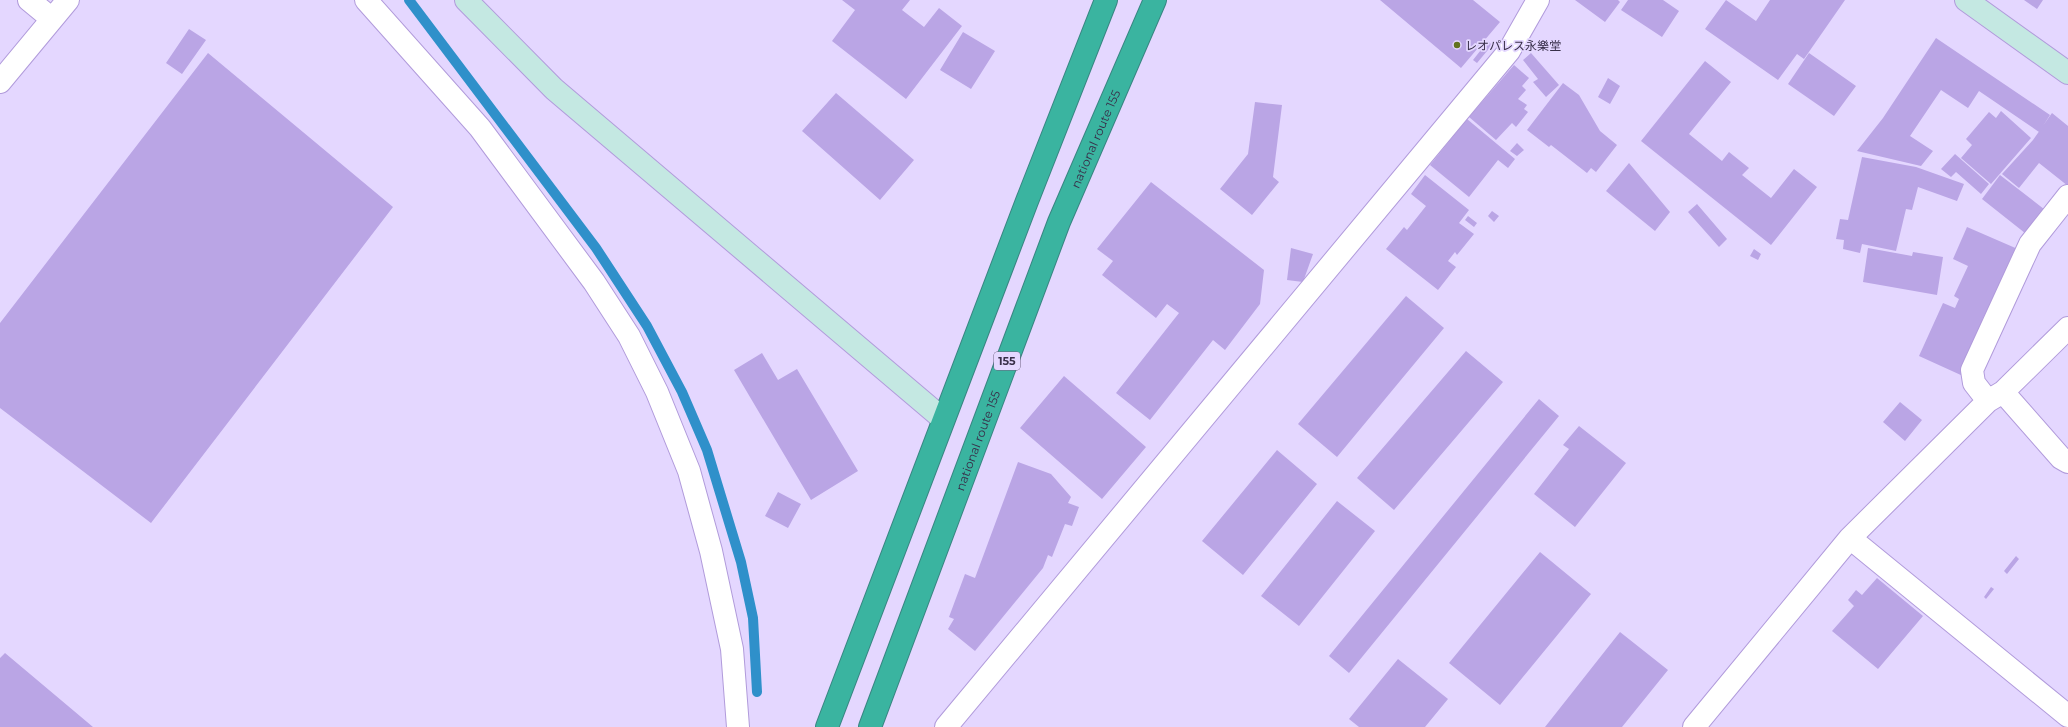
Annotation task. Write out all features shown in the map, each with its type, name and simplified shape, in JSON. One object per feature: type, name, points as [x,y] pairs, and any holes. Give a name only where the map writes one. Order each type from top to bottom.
[{"type":"highway","points":[[827,727],[1029,193],[1106,0]]},
{"type":"highway","name":"national route 155","points":[[870,727],[1059,222],[1155,0]]},
{"type":"street","points":[[29,0],[52,19]]},
{"type":"street","points":[[0,82],[68,0]]},
{"type":"street","points":[[366,0],[480,128],[594,282],[629,336],[657,392],[689,470],[711,551],[732,649],[738,727]]},
{"type":"street","points":[[466,0],[554,89],[943,419]]},
{"type":"street","points":[[946,727],[1509,51],[1538,0]]},
{"type":"street","points":[[1966,0],[2068,73]]},
{"type":"street","points":[[2068,196],[2030,244],[1972,370],[1974,383],[1995,396],[2060,458],[2068,462]]},
{"type":"street","points":[[1694,727],[1850,538],[1995,396],[2068,328]]},
{"type":"street","points":[[1850,538],[2068,716]]},
{"type":"building","points":[[842,0],[910,0],[902,10],[924,27],[939,8],[962,26],[906,99],[832,41],[855,10]]},
{"type":"building","name":"レオパレス永樂堂","points":[[1380,0],[1473,0],[1500,22],[1461,68]]},
{"type":"building","points":[[1575,0],[1618,0],[1620,2],[1605,22]]},
{"type":"building","points":[[1628,0],[1663,0],[1679,11],[1662,37],[1621,10]]},
{"type":"building","points":[[1726,0],[1756,21],[1770,0],[1845,0],[1804,59],[1797,54],[1778,80],[1705,29]]},
{"type":"building","points":[[2024,0],[2043,0],[2037,9]]},
{"type":"building","points":[[189,29],[206,40],[182,74],[166,63]]},
{"type":"building","points":[[963,32],[995,51],[971,89],[940,70]]},
{"type":"building","points":[[1936,38],[2050,115],[2039,132],[1979,91],[1968,108],[1941,90],[1910,136],[1933,151],[1921,166],[1857,151],[1883,118]]},
{"type":"building","points":[[1488,41],[1492,45],[1477,63],[1473,60]]},
{"type":"building","points":[[208,53],[393,207],[151,523],[0,408],[0,323]]},
{"type":"building","points":[[1531,53],[1559,85],[1546,97],[1533,82],[1538,79],[1523,60]]},
{"type":"building","points":[[1809,53],[1856,86],[1834,116],[1788,84]]},
{"type":"building","points":[[1705,61],[1731,82],[1689,134],[1722,161],[1729,152],[1749,168],[1742,175],[1771,198],[1794,169],[1817,187],[1771,245],[1641,141]]},
{"type":"building","points":[[1514,65],[1529,78],[1522,86],[1526,90],[1518,99],[1527,105],[1524,109],[1528,112],[1516,127],[1512,123],[1496,140],[1469,117]]},
{"type":"building","points":[[1608,78],[1620,86],[1610,104],[1598,97]]},
{"type":"building","points":[[1563,83],[1579,95],[1600,131],[1617,145],[1596,172],[1591,168],[1587,173],[1551,145],[1549,147],[1527,130]]},
{"type":"building","points":[[836,93],[914,160],[880,200],[802,131]]},
{"type":"building","points":[[1255,102],[1282,105],[1273,177],[1279,182],[1252,215],[1220,189],[1248,154]]},
{"type":"building","points":[[2001,111],[2031,138],[1991,184],[1961,158],[1972,145],[1966,139],[1989,112],[1996,118]]},
{"type":"building","points":[[2052,113],[2068,126],[2068,186],[2039,163],[2019,188],[2002,174],[2033,140]]},
{"type":"building","points":[[1467,119],[1515,159],[1508,168],[1498,160],[1469,197],[1430,165]]},
{"type":"building","points":[[1517,143],[1524,150],[1517,156],[1510,151]]},
{"type":"building","points":[[1955,154],[1989,184],[1981,194],[1956,172],[1951,177],[1941,169]]},
{"type":"building","points":[[1862,157],[1916,167],[1964,184],[1957,201],[1918,187],[1912,210],[1906,209],[1896,251],[1862,244],[1860,253],[1843,249],[1844,240],[1836,239],[1840,219],[1848,220]]},
{"type":"building","points":[[1629,163],[1670,212],[1655,231],[1606,191]]},
{"type":"building","points":[[1425,175],[1469,210],[1459,223],[1474,234],[1457,255],[1455,252],[1448,261],[1456,267],[1438,290],[1386,249],[1404,227],[1407,230],[1426,206],[1411,194]]},
{"type":"building","points":[[2000,175],[2049,213],[2030,237],[1982,199]]},
{"type":"building","points":[[1151,182],[1264,270],[1260,304],[1225,350],[1213,340],[1150,420],[1116,393],[1179,313],[1167,304],[1156,318],[1102,275],[1113,261],[1097,249]]},
{"type":"building","points":[[1697,204],[1727,239],[1719,247],[1688,212]]},
{"type":"building","points":[[1492,211],[1499,216],[1494,222],[1488,216]]},
{"type":"building","points":[[1468,216],[1477,223],[1474,227],[1465,220]]},
{"type":"building","points":[[1967,227],[2020,250],[1982,320],[1988,323],[1963,376],[1919,356],[1943,303],[1955,308],[1959,299],[1954,296],[1968,266],[1953,259]]},
{"type":"building","points":[[1291,248],[1313,254],[1303,282],[1287,280]]},
{"type":"building","points":[[1868,248],[1912,256],[1913,252],[1943,257],[1937,295],[1863,282]]},
{"type":"building","points":[[1754,249],[1761,254],[1758,260],[1750,256]]},
{"type":"building","points":[[1406,296],[1444,328],[1337,457],[1298,424]]},
{"type":"building","points":[[1466,351],[1503,382],[1394,510],[1357,478]]},
{"type":"building","points":[[762,353],[778,380],[797,369],[858,471],[811,500],[734,370]]},
{"type":"building","points":[[1064,376],[1146,447],[1102,499],[1020,428]]},
{"type":"building","points":[[1539,399],[1559,416],[1349,673],[1329,656]]},
{"type":"building","points":[[1900,402],[1922,420],[1905,441],[1883,422]]},
{"type":"building","points":[[1579,426],[1626,463],[1575,527],[1534,494],[1569,449],[1563,445]]},
{"type":"building","points":[[1277,450],[1317,484],[1243,575],[1202,541]]},
{"type":"building","points":[[1018,462],[1051,474],[1071,497],[1068,503],[1079,507],[1072,526],[1065,524],[1052,557],[1048,555],[1043,568],[975,651],[948,629],[954,619],[949,617],[965,574],[975,578]]},
{"type":"building","points":[[778,492],[801,504],[788,528],[765,516]]},
{"type":"building","points":[[1337,501],[1375,531],[1299,626],[1261,596]]},
{"type":"building","points":[[1540,552],[1591,594],[1500,705],[1449,663]]},
{"type":"building","points":[[2016,556],[2019,559],[2007,574],[2004,571]]},
{"type":"building","points":[[1877,578],[1923,616],[1878,669],[1832,631],[1854,606],[1848,600],[1856,590],[1862,595]]},
{"type":"building","points":[[1991,587],[1994,589],[1986,599],[1984,597]]},
{"type":"building","points":[[1620,632],[1668,670],[1622,727],[1545,727]]},
{"type":"building","points":[[5,653],[93,727],[0,727],[0,658]]},
{"type":"building","points":[[1398,659],[1448,699],[1425,727],[1359,727],[1349,719]]},
{"type":"waterway","points":[[409,0],[596,248],[647,326],[682,392],[707,450],[741,562],[753,618],[757,692]]},
{"type":"place","name":"レオパレス永樂堂","points":[[1457,45]]}]
